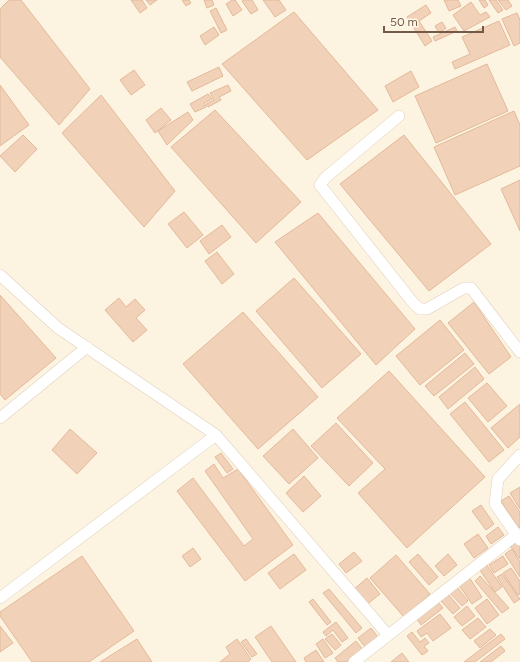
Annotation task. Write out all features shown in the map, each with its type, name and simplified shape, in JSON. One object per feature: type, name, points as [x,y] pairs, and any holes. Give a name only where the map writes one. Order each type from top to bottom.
[{"type":"street","points":[[399,116],[325,178],[320,184],[414,304],[420,309],[427,308],[464,288],[471,288],[520,352]]},
{"type":"street","points":[[0,275],[58,328],[216,435],[388,635]]},
{"type":"street","points":[[0,418],[87,347]]},
{"type":"street","points":[[0,598],[216,435]]},
{"type":"street","points":[[354,662],[518,537],[495,504],[498,479],[520,455]]},
{"type":"building","points":[[9,0],[21,0],[90,89],[59,125],[0,57],[0,9]]},
{"type":"building","points":[[131,0],[142,0],[147,8],[140,13]]},
{"type":"building","points":[[146,0],[157,0],[150,5]]},
{"type":"building","points":[[182,0],[189,0],[191,3],[186,6]]},
{"type":"building","points":[[204,0],[212,0],[214,5],[207,8]]},
{"type":"building","points":[[232,0],[235,0],[242,10],[233,16],[226,4]]},
{"type":"building","points":[[252,0],[258,10],[251,14],[242,1]]},
{"type":"building","points":[[263,0],[279,0],[286,10],[275,17]]},
{"type":"building","points":[[444,0],[458,0],[461,6],[449,11]]},
{"type":"building","points":[[479,0],[485,0],[488,5],[484,8]]},
{"type":"building","points":[[489,0],[496,0],[503,10],[498,13]]},
{"type":"building","points":[[498,0],[508,0],[512,6],[506,10]]},
{"type":"building","points":[[471,2],[480,15],[486,12],[490,17],[464,31],[453,15]]},
{"type":"building","points":[[426,5],[431,13],[419,21],[432,41],[425,46],[407,17]]},
{"type":"building","points":[[216,8],[227,30],[221,33],[210,11]]},
{"type":"building","points":[[294,12],[378,110],[307,160],[222,64]]},
{"type":"building","points":[[517,13],[520,20],[520,43],[514,46],[502,19]]},
{"type":"building","points":[[499,21],[510,45],[455,69],[452,62],[470,54],[462,37]]},
{"type":"building","points":[[442,22],[446,28],[439,33],[435,26]]},
{"type":"building","points":[[214,27],[219,35],[205,45],[200,36]]},
{"type":"building","points":[[455,27],[457,31],[435,41],[433,37]]},
{"type":"building","points":[[487,64],[508,111],[436,143],[415,96]]},
{"type":"building","points":[[219,67],[223,76],[192,91],[187,82]]},
{"type":"building","points":[[134,70],[145,85],[131,95],[120,80]]},
{"type":"building","points":[[411,71],[419,87],[393,102],[385,86]]},
{"type":"building","points":[[0,85],[29,125],[0,146]]},
{"type":"building","points":[[228,85],[231,91],[219,97],[221,100],[208,107],[206,104],[214,100],[210,93]]},
{"type":"building","points":[[208,94],[212,99],[204,103],[206,107],[195,112],[190,104]]},
{"type":"building","points":[[101,95],[175,191],[144,227],[62,133]]},
{"type":"building","points":[[161,108],[171,120],[155,133],[146,120]]},
{"type":"building","points":[[215,110],[301,202],[256,243],[171,147]]},
{"type":"building","points":[[514,111],[520,125],[520,166],[455,195],[434,147]]},
{"type":"building","points":[[188,112],[193,120],[167,145],[158,131]]},
{"type":"building","points":[[23,135],[37,149],[15,172],[0,156]]},
{"type":"building","points":[[404,135],[491,244],[429,291],[340,184]]},
{"type":"building","points":[[520,180],[520,231],[501,189]]},
{"type":"building","points":[[184,212],[203,235],[187,248],[168,224]]},
{"type":"building","points":[[318,213],[415,329],[376,365],[275,242]]},
{"type":"building","points":[[222,225],[231,237],[209,254],[200,241]]},
{"type":"building","points":[[217,252],[234,274],[222,284],[205,261]]},
{"type":"building","points":[[294,278],[361,354],[322,388],[256,311]]},
{"type":"building","points":[[0,295],[56,358],[5,400],[0,394]]},
{"type":"building","points":[[119,298],[126,307],[135,299],[145,310],[136,318],[147,330],[133,342],[105,310]]},
{"type":"building","points":[[474,302],[511,357],[489,374],[448,323]]},
{"type":"building","points":[[243,312],[318,397],[258,449],[183,364]]},
{"type":"building","points":[[440,320],[464,350],[420,385],[396,356]]},
{"type":"building","points":[[465,353],[474,364],[434,396],[425,386]]},
{"type":"building","points":[[475,367],[484,379],[448,409],[439,397]]},
{"type":"building","points":[[389,371],[485,477],[407,548],[358,493],[385,469],[337,418]]},
{"type":"building","points":[[487,383],[507,406],[488,422],[468,398]]},
{"type":"building","points":[[465,402],[504,450],[489,462],[450,414]]},
{"type":"building","points":[[520,404],[520,437],[508,448],[491,428]]},
{"type":"building","points":[[336,423],[373,463],[349,486],[311,446]]},
{"type":"building","points":[[70,429],[97,453],[77,474],[52,450]]},
{"type":"building","points":[[293,429],[318,458],[289,484],[263,456]]},
{"type":"building","points":[[221,453],[233,469],[227,473],[215,457]]},
{"type":"building","points":[[214,464],[223,478],[238,469],[293,545],[245,581],[177,491],[193,478],[244,546],[253,539],[205,471]]},
{"type":"building","points":[[304,476],[321,496],[303,512],[286,493]]},
{"type":"building","points":[[520,487],[520,509],[510,493]]},
{"type":"building","points":[[509,496],[520,512],[519,528],[501,501]]},
{"type":"building","points":[[481,505],[494,524],[486,530],[472,511]]},
{"type":"building","points":[[498,527],[504,535],[491,544],[486,536]]},
{"type":"building","points":[[478,534],[488,548],[474,558],[464,544]]},
{"type":"building","points":[[517,539],[520,543],[520,559],[509,544]]},
{"type":"building","points":[[193,548],[201,559],[190,567],[182,556]]},
{"type":"building","points":[[512,549],[520,562],[520,577],[505,554]]},
{"type":"building","points":[[354,552],[362,561],[346,573],[339,564]]},
{"type":"building","points":[[294,554],[306,570],[280,589],[268,573]]},
{"type":"building","points":[[418,554],[438,577],[429,585],[409,562]]},
{"type":"building","points":[[448,554],[457,565],[444,576],[435,566]]},
{"type":"building","points":[[396,555],[430,594],[404,617],[370,578]]},
{"type":"building","points":[[82,556],[134,631],[89,662],[32,662],[0,616],[0,612]]},
{"type":"building","points":[[503,556],[508,564],[494,573],[489,565]]},
{"type":"building","points":[[486,564],[502,587],[495,592],[479,569]]},
{"type":"building","points":[[511,568],[520,581],[520,594],[518,595],[503,573]]},
{"type":"building","points":[[502,574],[520,599],[514,603],[497,577]]},
{"type":"building","points":[[480,576],[509,608],[502,613],[475,581]]},
{"type":"building","points":[[469,577],[482,597],[472,604],[458,584]]},
{"type":"building","points":[[367,578],[380,594],[365,606],[352,591]]},
{"type":"building","points":[[457,587],[468,601],[462,606],[450,593]]},
{"type":"building","points":[[329,589],[362,628],[356,633],[323,593]]},
{"type":"building","points":[[448,594],[460,608],[453,614],[441,601]]},
{"type":"building","points":[[313,599],[331,622],[327,625],[309,602]]},
{"type":"building","points":[[487,599],[499,615],[487,624],[475,608]]},
{"type":"building","points":[[438,602],[443,608],[421,625],[417,619]]},
{"type":"building","points":[[467,606],[475,616],[462,626],[454,617]]},
{"type":"building","points":[[440,614],[451,628],[433,641],[427,633],[421,637],[417,631]]},
{"type":"building","points":[[478,618],[486,627],[470,639],[462,630]]},
{"type":"building","points":[[336,622],[348,638],[342,642],[333,630],[326,636],[323,632]]},
{"type":"building","points":[[0,626],[13,643],[0,652]]},
{"type":"building","points":[[271,626],[296,662],[272,662],[255,637]]},
{"type":"building","points":[[371,628],[378,637],[365,647],[358,638]]},
{"type":"building","points":[[490,629],[496,635],[480,648],[474,641]]},
{"type":"building","points":[[412,632],[420,642],[425,638],[429,643],[424,646],[428,651],[422,655],[407,636]]},
{"type":"building","points":[[332,634],[341,645],[335,650],[325,639]]},
{"type":"building","points":[[501,634],[505,639],[475,662],[464,662]]},
{"type":"building","points":[[137,639],[152,662],[100,662]]},
{"type":"building","points":[[237,639],[251,659],[248,662],[220,662],[230,654],[226,647]]},
{"type":"building","points":[[246,639],[257,654],[252,657],[241,642]]},
{"type":"building","points":[[323,639],[333,653],[325,658],[316,644]]},
{"type":"building","points":[[356,641],[364,651],[350,662],[338,662],[335,658]]},
{"type":"building","points":[[501,646],[505,651],[491,662],[480,662]]},
{"type":"building","points":[[316,650],[324,662],[306,662],[304,658]]},
{"type":"building","points":[[402,653],[409,662],[391,662]]}]
